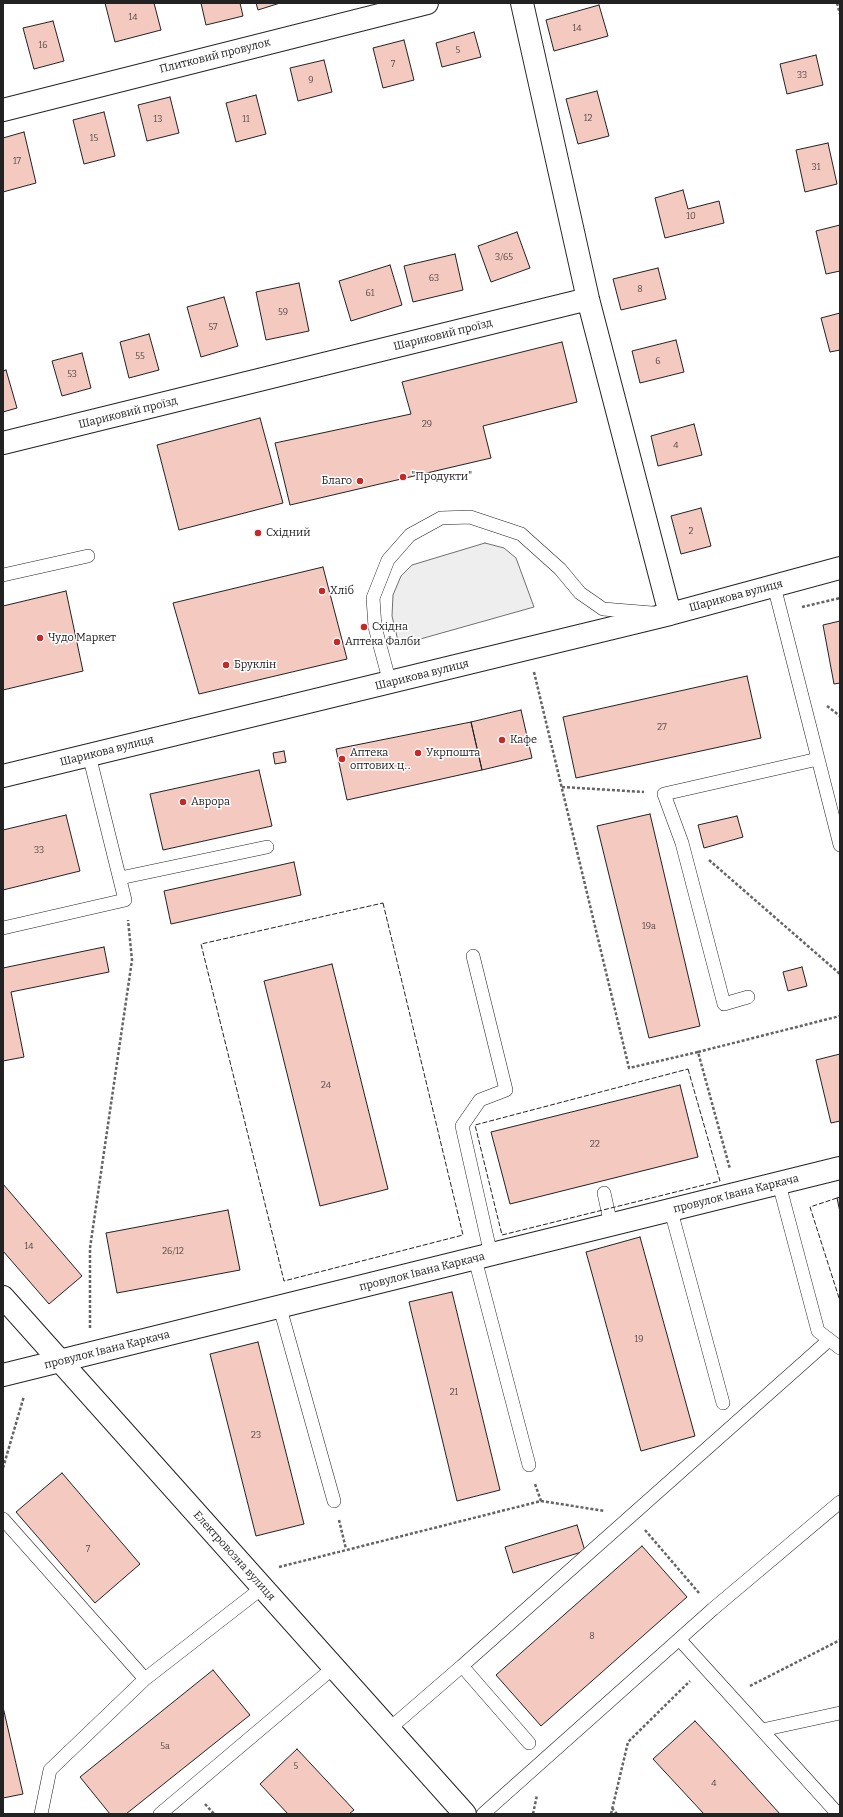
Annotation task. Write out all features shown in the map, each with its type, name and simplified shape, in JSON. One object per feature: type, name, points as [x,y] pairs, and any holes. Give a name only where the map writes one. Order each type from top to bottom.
[{"type":"street","name":"Плитковий провулок","points":[[3,110],[427,3]]},
{"type":"street","points":[[522,3],[588,299],[670,614]]},
{"type":"street","name":"Шариковий проїзд","points":[[3,443],[588,299]]},
{"type":"street","name":"Шарикова вулиця","points":[[3,776],[670,614],[840,568]]},
{"type":"street","name":"провулок Івана Каркача","points":[[3,1375],[90,1355],[840,1168]]},
{"type":"street","name":"Електровозна вулиця","points":[[3,1297],[388,1730],[465,1814]]},
{"type":"lane","points":[[390,683],[375,627],[373,598],[388,560],[410,535],[441,518],[470,517],[521,534],[560,569],[580,593],[603,609],[670,614]]},
{"type":"lane","points":[[3,575],[88,556]]},
{"type":"lane","points":[[774,586],[840,845]]},
{"type":"lane","points":[[3,928],[126,900],[89,756]]},
{"type":"lane","points":[[748,996],[724,1004],[682,843],[664,794],[818,759]]},
{"type":"lane","points":[[120,878],[267,847]]},
{"type":"lane","points":[[473,956],[506,1090],[480,1100],[462,1126],[483,1257],[529,1465]]},
{"type":"lane","points":[[388,1730],[834,1344],[818,1331],[779,1184]]},
{"type":"lane","points":[[604,1193],[611,1225]]},
{"type":"lane","points":[[671,1210],[723,1403]]},
{"type":"lane","points":[[280,1308],[334,1500]]},
{"type":"lane","points":[[483,1814],[713,1610],[840,1502]]},
{"type":"lane","points":[[3,1519],[145,1680]]},
{"type":"lane","points":[[41,1814],[50,1770],[145,1680],[256,1581]]},
{"type":"lane","points":[[680,1640],[838,1814]]},
{"type":"lane","points":[[462,1666],[529,1743]]},
{"type":"lane","points":[[160,1814],[333,1668]]},
{"type":"lane","points":[[762,1730],[840,1713]]},
{"type":"path","points":[[837,3],[840,14]]},
{"type":"path","points":[[528,649],[629,1068],[840,1016]]},
{"type":"path","points":[[90,1355],[90,1248],[132,960],[126,900]]},
{"type":"path","points":[[698,1052],[736,1194]]},
{"type":"path","points":[[3,1468],[32,1369]]},
{"type":"path","points":[[256,1581],[346,1549],[541,1501],[529,1465]]},
{"type":"path","points":[[334,1500],[346,1549]]},
{"type":"path","points":[[730,1696],[840,1640]]},
{"type":"path","points":[[610,1814],[628,1742],[704,1667]]},
{"type":"path","points":[[612,1808],[617,1814]]},
{"type":"shaded area","points":[[485,543],[504,548],[516,558],[534,607],[399,645],[392,616],[393,595],[401,576],[412,565]]},
{"type":"building","points":[[105,3],[154,3],[161,30],[115,42]]},
{"type":"building","points":[[201,3],[240,3],[243,16],[206,25]]},
{"type":"building","points":[[256,3],[280,3],[258,10]]},
{"type":"building","points":[[599,5],[608,36],[554,51],[546,20]]},
{"type":"building","points":[[53,21],[64,61],[34,69],[23,28]]},
{"type":"building","points":[[474,32],[481,57],[442,67],[436,43]]},
{"type":"building","points":[[404,40],[414,80],[383,88],[373,48]]},
{"type":"building","points":[[816,55],[823,85],[787,94],[780,64]]},
{"type":"building","points":[[324,60],[332,92],[298,101],[290,68]]},
{"type":"building","points":[[597,91],[609,136],[578,144],[566,99]]},
{"type":"building","points":[[256,95],[266,134],[236,142],[226,103]]},
{"type":"building","points":[[170,97],[179,133],[147,141],[138,105]]},
{"type":"building","points":[[104,112],[115,156],[84,164],[73,120]]},
{"type":"building","points":[[24,132],[36,183],[3,192],[3,138]]},
{"type":"building","points":[[828,143],[837,184],[805,192],[796,150]]},
{"type":"building","points":[[683,190],[688,209],[719,201],[724,223],[665,238],[655,198]]},
{"type":"building","points":[[840,225],[840,271],[826,274],[816,231]]},
{"type":"building","points":[[517,232],[530,268],[491,282],[478,246]]},
{"type":"building","points":[[455,254],[463,290],[413,302],[404,266]]},
{"type":"building","points":[[390,265],[402,305],[351,321],[339,281]]},
{"type":"building","points":[[658,268],[666,299],[621,310],[613,279]]},
{"type":"building","points":[[299,283],[309,331],[266,340],[256,292]]},
{"type":"building","points":[[224,297],[238,346],[201,357],[187,307]]},
{"type":"building","points":[[840,313],[840,350],[830,352],[821,318]]},
{"type":"building","points":[[149,334],[159,370],[129,378],[120,342]]},
{"type":"building","points":[[676,340],[684,372],[640,383],[632,351]]},
{"type":"building","points":[[562,342],[577,402],[483,426],[491,458],[290,505],[275,443],[411,414],[402,382]]},
{"type":"building","points":[[82,353],[91,388],[62,396],[52,361]]},
{"type":"building","points":[[6,370],[17,408],[3,412],[3,371]]},
{"type":"building","points":[[260,418],[283,503],[179,530],[157,445]]},
{"type":"building","points":[[694,424],[702,455],[658,466],[651,436]]},
{"type":"building","points":[[701,508],[711,546],[681,554],[671,516]]},
{"type":"building","points":[[323,567],[347,659],[199,694],[173,603]]},
{"type":"building","name":"Чудо Маркет","points":[[66,591],[83,671],[3,690],[3,606]]},
{"type":"building","points":[[840,621],[840,683],[834,684],[823,625]]},
{"type":"building","points":[[747,676],[761,738],[576,778],[563,717]]},
{"type":"building","name":"Кафе","points":[[521,710],[532,758],[482,770],[471,722]]},
{"type":"building","points":[[471,722],[482,770],[347,800],[336,749]]},
{"type":"building","points":[[284,751],[286,762],[275,764],[273,753]]},
{"type":"building","points":[[259,770],[272,826],[163,850],[150,794]]},
{"type":"building","points":[[650,814],[700,1026],[649,1038],[597,826]]},
{"type":"building","points":[[66,815],[80,871],[3,890],[3,830]]},
{"type":"building","points":[[737,816],[743,837],[704,848],[698,825]]},
{"type":"building","points":[[294,862],[301,895],[171,924],[164,891]]},
{"type":"building","points":[[104,947],[109,972],[11,992],[24,1057],[3,1061],[3,968]]},
{"type":"building","points":[[332,964],[388,1189],[320,1206],[264,981]]},
{"type":"building","points":[[802,967],[807,986],[788,991],[783,972]]},
{"type":"building","points":[[840,1054],[840,1121],[831,1123],[816,1060]]},
{"type":"building","points":[[680,1085],[698,1157],[510,1204],[491,1132]]},
{"type":"building","points":[[3,1184],[82,1276],[49,1304],[3,1251]]},
{"type":"building","points":[[840,1197],[840,1212],[837,1198]]},
{"type":"building","points":[[228,1210],[240,1270],[117,1293],[106,1233]]},
{"type":"building","points":[[640,1237],[695,1436],[641,1451],[586,1252]]},
{"type":"building","points":[[452,1292],[500,1490],[457,1501],[409,1302]]},
{"type":"building","points":[[258,1342],[304,1524],[256,1536],[210,1354]]},
{"type":"building","points":[[62,1473],[140,1564],[95,1603],[16,1512]]},
{"type":"building","points":[[577,1525],[585,1551],[513,1573],[505,1547]]},
{"type":"building","points":[[642,1546],[687,1597],[541,1726],[496,1675]]},
{"type":"building","points":[[213,1670],[250,1715],[126,1814],[110,1814],[80,1777]]},
{"type":"building","points":[[3,1707],[23,1794],[3,1798]]},
{"type":"building","points":[[695,1721],[780,1814],[704,1814],[653,1759]]},
{"type":"building","points":[[297,1749],[354,1810],[349,1814],[288,1814],[260,1784]]},
{"type":"fence","points":[[383,903],[463,1235],[284,1281],[201,944],[383,903]]},
{"type":"fence","points":[[688,1069],[720,1181],[502,1235],[475,1125],[688,1069]]},
{"type":"fence","points":[[837,1198],[810,1207],[840,1301]]},
{"type":"place","name":"\"Продукти\"","points":[[403,477]]},
{"type":"place","name":"Благо","points":[[360,481]]},
{"type":"place","name":"Східний","points":[[258,533]]},
{"type":"place","name":"Хліб","points":[[322,591]]},
{"type":"place","name":"Східна","points":[[364,627]]},
{"type":"place","name":"Чудо Маркет","points":[[40,638]]},
{"type":"place","name":"Аптека Фалби","points":[[337,642]]},
{"type":"place","name":"Бруклін","points":[[226,665]]},
{"type":"place","name":"Кафе","points":[[502,740]]},
{"type":"place","name":"Укрпошта","points":[[418,753]]},
{"type":"place","name":"Аптека оптових ц‥","points":[[342,759]]},
{"type":"place","name":"Аврора","points":[[183,802]]}]
